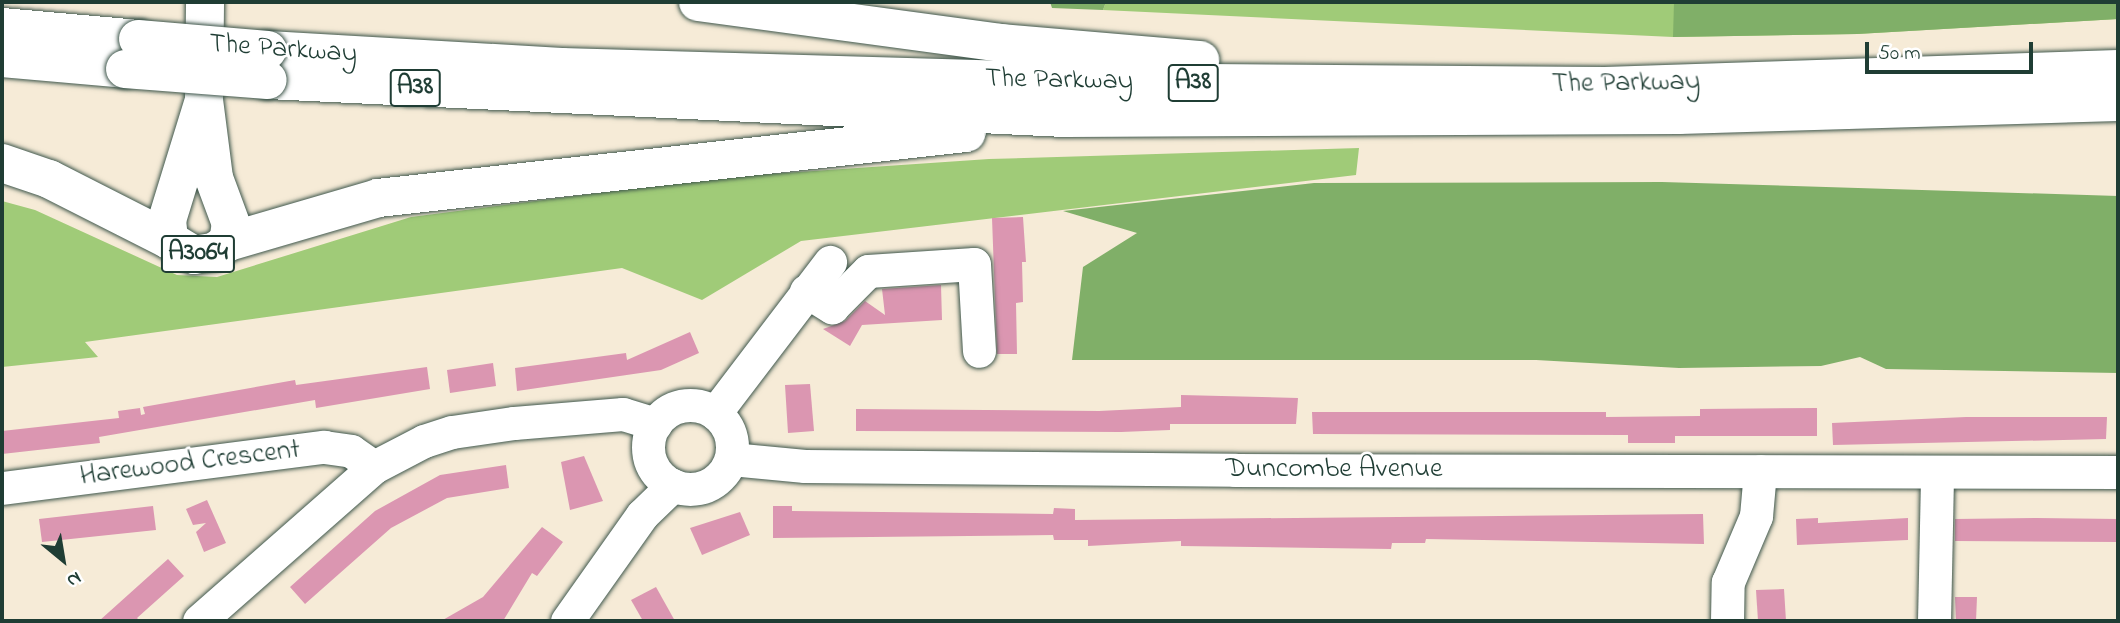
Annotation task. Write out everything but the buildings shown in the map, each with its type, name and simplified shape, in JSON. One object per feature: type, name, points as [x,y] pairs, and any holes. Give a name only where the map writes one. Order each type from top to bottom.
[{"type":"main road","points":[[204,100],[205,2]]},
{"type":"main road","name":"A38","points":[[698,2],[1001,43],[1446,85]]},
{"type":"main road","name":"The Parkway","points":[[2,27],[132,54]]},
{"type":"main road","name":"The Parkway","points":[[2,58],[132,54],[1066,118],[1679,115],[2118,102]]},
{"type":"main road","name":"The Parkway","points":[[268,65],[562,67],[897,79],[1605,86],[2118,69]]},
{"type":"main road","name":"A3064","points":[[204,100],[214,178],[231,224],[228,242],[214,253],[194,255],[169,240],[170,202],[204,100]]},
{"type":"main road","name":"A38","points":[[228,242],[378,198],[870,146],[1066,118]]},
{"type":"main road","points":[[2,163],[49,179],[169,240]]},
{"type":"street","points":[[715,413],[830,261]]},
{"type":"street","points":[[806,291],[832,307],[868,271],[974,264],[979,351]]},
{"type":"street","points":[[686,405],[715,413],[728,427],[731,459],[720,477],[704,487],[673,485],[658,474],[649,456],[655,424],[667,412],[686,405]]},
{"type":"street","points":[[200,621],[374,467],[424,441],[464,430],[623,414],[655,424]]},
{"type":"street","name":"Harewood Crescent","points":[[2,488],[324,447],[351,451],[374,467]]},
{"type":"street","name":"Duncombe Avenue","points":[[731,459],[805,466],[2118,472]]},
{"type":"street","points":[[1727,621],[1728,582],[1756,516],[1760,471]]},
{"type":"street","points":[[1934,621],[1937,472]]},
{"type":"street","points":[[567,621],[642,514],[673,485]]},
{"type":"green space","points":[[1050,2],[1106,2],[1103,10],[1052,8]]},
{"type":"green space","points":[[1106,2],[2118,2],[2118,19],[1857,34],[1673,37],[1103,10]]},
{"type":"green space","points":[[1674,2],[2118,2],[2118,19],[1857,34],[1673,37]]},
{"type":"green space","points":[[1359,148],[1356,175],[801,241],[702,300],[622,268],[85,342],[98,357],[2,367],[2,201],[35,210],[177,275],[217,277],[411,217],[724,177],[989,159]]},
{"type":"green space","points":[[1662,182],[2118,196],[2118,373],[1886,369],[1860,357],[1821,366],[1679,368],[1536,360],[1072,360],[1083,267],[1137,233],[1063,211],[1314,183]]}]
